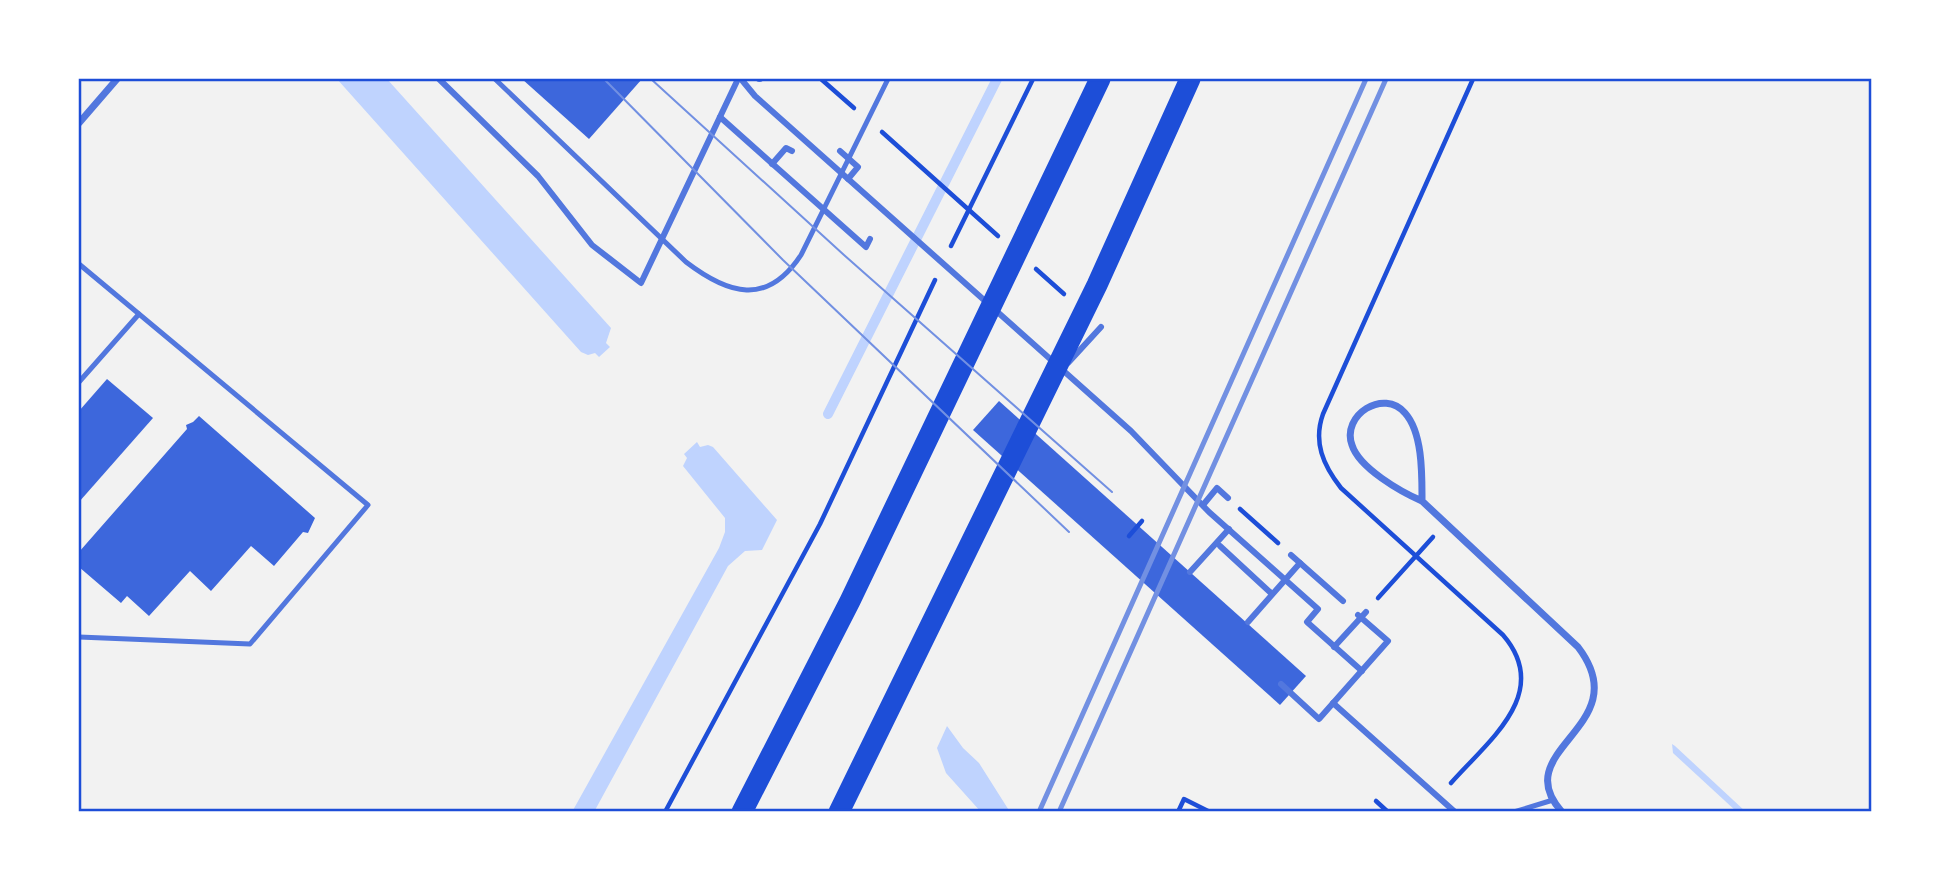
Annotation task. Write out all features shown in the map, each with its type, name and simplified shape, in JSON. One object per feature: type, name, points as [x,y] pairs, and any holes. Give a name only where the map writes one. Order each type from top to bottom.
[{"type":"highway","points":[[741,812],[850,601],[1100,79]]},
{"type":"highway","points":[[840,812],[1097,285],[1190,79]]},
{"type":"street","points":[[79,123],[117,79]]},
{"type":"street","points":[[439,79],[538,176],[592,245],[641,283],[740,79],[755,96],[1131,431],[1203,505],[1318,609],[1307,622],[1362,671]]},
{"type":"street","points":[[720,117],[866,247],[870,239]]},
{"type":"street","points":[[772,164],[786,148],[792,151]]},
{"type":"street","points":[[840,151],[858,167],[848,179]]},
{"type":"street","points":[[1062,370],[1101,327]]},
{"type":"street","points":[[1422,501],[1422,466],[1409,418],[1394,405],[1382,403],[1370,406],[1359,413],[1352,424],[1351,441],[1354,451],[1394,488],[1422,501],[1578,646],[1588,661],[1593,680],[1592,701],[1584,722],[1550,763],[1548,782],[1553,800],[1562,812]]},
{"type":"street","points":[[1203,505],[1217,488],[1228,498]]},
{"type":"street","points":[[1190,572],[1229,529]]},
{"type":"street","points":[[1220,546],[1272,594]]},
{"type":"street","points":[[1292,555],[1343,601]]},
{"type":"street","points":[[1248,622],[1300,563]]},
{"type":"street","points":[[1281,684],[1319,719],[1388,641],[1362,614],[1334,647]]},
{"type":"street","points":[[1333,703],[1455,812]]},
{"type":"lane","points":[[495,79],[686,262],[716,283],[736,289],[764,288],[781,280],[792,269],[888,79]]},
{"type":"lane","points":[[79,264],[368,505],[250,644],[79,636]]},
{"type":"lane","points":[[79,382],[139,314]]},
{"type":"lane","points":[[1514,812],[1553,800]]},
{"type":"path","points":[[821,79],[863,116]]},
{"type":"path","points":[[950,247],[1032,79]]},
{"type":"path","points":[[1438,797],[1511,714],[1518,701],[1521,673],[1515,652],[1503,635],[1351,498],[1332,477],[1319,446],[1319,427],[1473,79]]},
{"type":"path","points":[[873,125],[1008,244]]},
{"type":"path","points":[[1028,262],[1101,327]]},
{"type":"path","points":[[665,812],[820,524],[939,272]]},
{"type":"path","points":[[1249,517],[1292,555]]},
{"type":"path","points":[[1129,536],[1142,521]]},
{"type":"path","points":[[1362,614],[1445,523]]},
{"type":"path","points":[[1178,812],[1184,799],[1210,812]]},
{"type":"path","points":[[1376,801],[1388,812]]},
{"type":"water","points":[[337,79],[387,79],[611,328],[606,343],[610,347],[599,357],[595,353],[588,355],[581,352]]},
{"type":"water","points":[[697,442],[700,447],[713,447],[777,520],[762,550],[745,551],[728,566],[594,812],[572,812],[719,548],[725,532],[725,518],[683,466],[687,458],[684,454]]},
{"type":"water","points":[[947,726],[963,748],[979,763],[1010,812],[981,812],[946,773],[937,748]]},
{"type":"water","points":[[1672,744],[1746,812],[1737,812],[1673,753]]},
{"type":"building","points":[[522,79],[642,79],[589,139]]},
{"type":"building","points":[[107,379],[153,418],[79,502],[79,411]]},
{"type":"building","points":[[999,401],[1306,676],[1280,705],[973,430]]},
{"type":"building","points":[[199,416],[315,518],[308,533],[303,532],[274,566],[251,546],[211,591],[190,571],[149,616],[127,596],[121,603],[79,567],[79,552],[187,429],[186,425]]},
{"type":"waterway","points":[[828,414],[997,79]]},
{"type":"tram line","points":[[604,79],[783,260],[1069,532]]},
{"type":"tram line","points":[[651,79],[844,255],[1112,492]]},
{"type":"railway","points":[[1039,812],[1366,79]]},
{"type":"railway","points":[[1059,812],[1386,79]]}]
